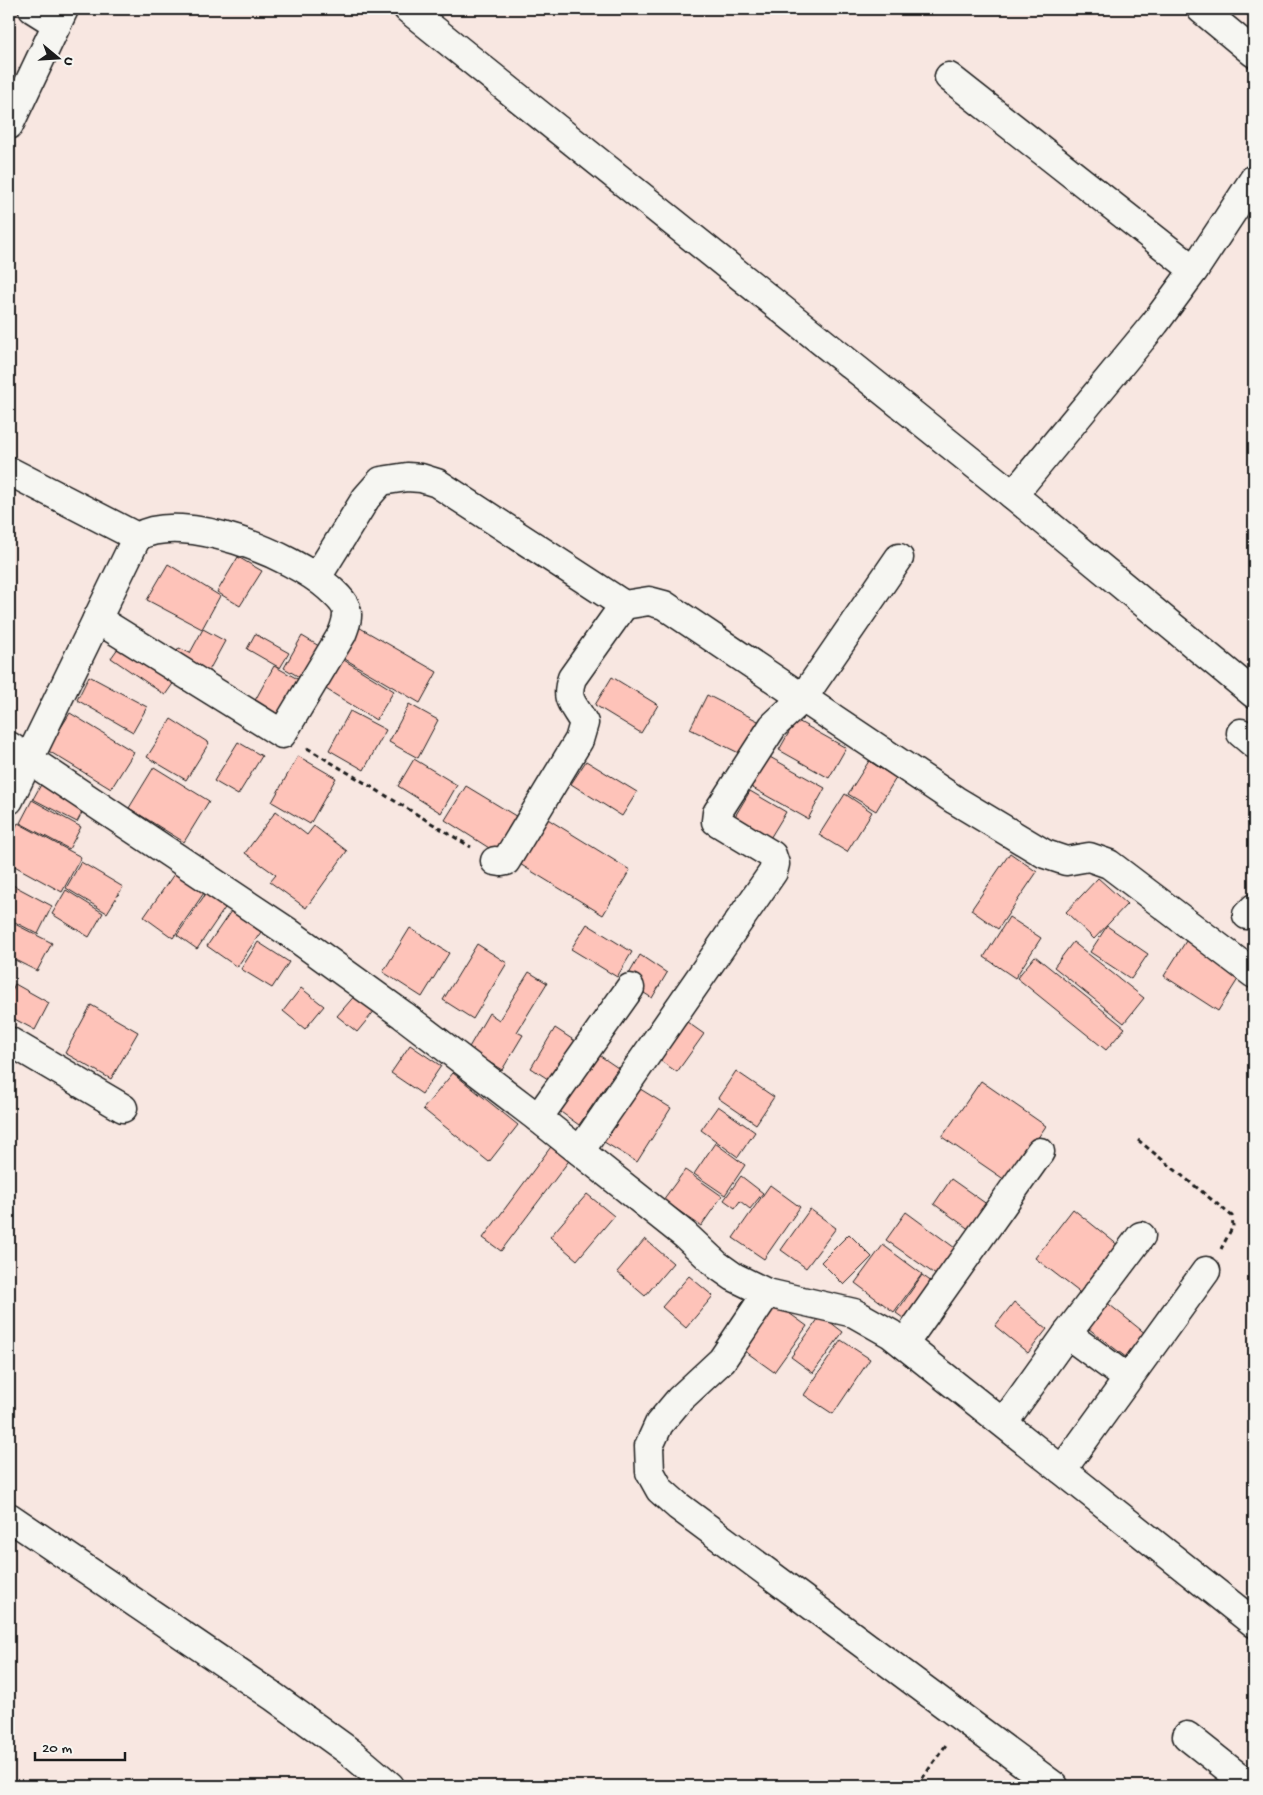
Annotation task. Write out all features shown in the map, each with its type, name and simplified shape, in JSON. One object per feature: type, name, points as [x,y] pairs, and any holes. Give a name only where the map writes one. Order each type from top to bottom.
[{"type":"street","points":[[9,126],[60,16],[33,9]]},
{"type":"street","points":[[408,9],[1013,495],[1254,694]]},
{"type":"street","points":[[1200,9],[1254,53]]},
{"type":"street","points":[[949,77],[1194,270]]},
{"type":"street","points":[[1013,495],[1154,323],[1194,270],[1254,179]]},
{"type":"street","points":[[9,471],[137,537]]},
{"type":"street","points":[[317,577],[366,498],[381,481],[407,477],[421,478],[437,483],[624,605],[650,601],[664,605],[731,648],[802,699],[955,800],[1045,854],[1066,861],[1089,857],[1109,864],[1254,974]]},
{"type":"street","points":[[9,800],[18,752],[137,537],[146,532],[162,529],[203,531],[273,552],[317,577],[342,600],[346,608],[347,621],[342,634],[282,734],[97,619]]},
{"type":"street","points":[[18,752],[97,619],[137,537]]},
{"type":"street","points":[[580,1151],[772,872],[775,864],[772,855],[716,820],[715,817],[774,726],[802,699],[899,558]]},
{"type":"street","points":[[495,861],[506,861],[579,740],[584,723],[570,702],[568,690],[572,678],[624,605]]},
{"type":"street","points":[[18,752],[288,932],[403,1015],[580,1151],[734,1277],[767,1293],[854,1313],[880,1327],[1004,1422],[1254,1622]]},
{"type":"street","points":[[538,1118],[630,988]]},
{"type":"street","points":[[9,1041],[123,1108]]},
{"type":"street","points":[[904,1344],[1040,1152]]},
{"type":"street","points":[[1004,1422],[1141,1236]]},
{"type":"street","points":[[1062,1470],[1206,1271]]},
{"type":"street","points":[[767,1293],[722,1360],[680,1399],[659,1424],[650,1446],[650,1472],[660,1490],[678,1506],[1054,1786]]},
{"type":"street","points":[[1067,1334],[1128,1378]]},
{"type":"street","points":[[9,1517],[274,1697],[350,1752],[390,1786]]},
{"type":"street","points":[[1187,1736],[1250,1786]]},
{"type":"path","points":[[282,734],[495,861]]},
{"type":"path","points":[[1138,1140],[1232,1216],[1233,1226],[1227,1240],[1206,1271]]},
{"type":"path","points":[[917,1786],[964,1719]]},
{"type":"building","points":[[238,557],[262,571],[240,606],[217,592]]},
{"type":"building","points":[[168,564],[220,596],[202,629],[147,600]]},
{"type":"building","points":[[355,625],[437,672],[420,703],[338,655]]},
{"type":"building","points":[[203,629],[225,641],[206,676],[173,658],[179,648],[190,653]]},
{"type":"building","points":[[131,630],[184,668],[165,695],[111,658]]},
{"type":"building","points":[[255,634],[289,653],[280,668],[247,649]]},
{"type":"building","points":[[302,636],[324,649],[306,681],[284,668]]},
{"type":"building","points":[[339,657],[394,691],[376,720],[321,686]]},
{"type":"building","points":[[274,666],[305,683],[283,721],[253,704]]},
{"type":"building","points":[[89,676],[147,707],[133,732],[77,700]]},
{"type":"building","points":[[612,677],[658,705],[641,733],[595,705]]},
{"type":"building","points":[[707,695],[762,723],[745,756],[690,729]]},
{"type":"building","points":[[409,704],[438,720],[418,758],[389,742]]},
{"type":"building","points":[[350,711],[386,730],[364,770],[329,750]]},
{"type":"building","points":[[70,713],[134,752],[111,789],[47,750]]},
{"type":"building","points":[[171,719],[209,743],[186,780],[147,757]]},
{"type":"building","points":[[796,720],[846,748],[829,778],[779,750]]},
{"type":"building","points":[[238,742],[262,756],[238,795],[214,781]]},
{"type":"building","points":[[298,756],[336,778],[310,824],[272,802]]},
{"type":"building","points":[[768,756],[825,788],[808,819],[751,787]]},
{"type":"building","points":[[414,759],[457,785],[441,813],[398,786]]},
{"type":"building","points":[[586,761],[637,792],[622,816],[571,784]]},
{"type":"building","points":[[869,761],[896,778],[876,811],[848,794]]},
{"type":"building","points":[[154,767],[209,801],[184,842],[129,808]]},
{"type":"building","points":[[43,781],[86,805],[77,822],[33,799]]},
{"type":"building","points":[[466,786],[519,818],[497,853],[445,820]]},
{"type":"building","points":[[750,791],[786,812],[769,840],[734,818]]},
{"type":"building","points":[[845,794],[872,812],[847,852],[819,835]]},
{"type":"building","points":[[32,800],[81,827],[69,849],[20,823]]},
{"type":"building","points":[[276,811],[307,835],[314,826],[347,851],[306,908],[270,882],[276,875],[245,853]]},
{"type":"building","points":[[538,813],[630,870],[603,915],[510,858]]},
{"type":"building","points":[[18,823],[81,857],[62,892],[9,863],[9,839]]},
{"type":"building","points":[[1010,853],[1037,872],[998,929],[971,910]]},
{"type":"building","points":[[81,862],[123,887],[107,913],[66,888]]},
{"type":"building","points":[[179,867],[208,887],[173,938],[144,917]]},
{"type":"building","points":[[1098,878],[1127,904],[1094,939],[1066,912]]},
{"type":"building","points":[[9,883],[52,906],[38,934],[9,919]]},
{"type":"building","points":[[209,889],[229,902],[197,949],[177,935]]},
{"type":"building","points":[[66,890],[103,913],[89,937],[52,914]]},
{"type":"building","points":[[231,911],[261,932],[237,967],[207,946]]},
{"type":"building","points":[[1009,917],[1041,938],[1015,978],[984,957]]},
{"type":"building","points":[[9,921],[52,943],[37,971],[9,957]]},
{"type":"building","points":[[587,924],[632,952],[617,977],[571,949]]},
{"type":"building","points":[[1107,926],[1148,954],[1131,979],[1090,952]]},
{"type":"building","points":[[410,928],[449,953],[422,997],[383,972]]},
{"type":"building","points":[[1186,941],[1240,976],[1218,1011],[1164,976]]},
{"type":"building","points":[[258,942],[289,962],[272,988],[241,969]]},
{"type":"building","points":[[1073,942],[1144,998],[1124,1023],[1054,967]]},
{"type":"building","points":[[477,944],[507,963],[473,1019],[443,1000]]},
{"type":"building","points":[[640,955],[667,973],[652,998],[625,981]]},
{"type":"building","points":[[1035,956],[1125,1028],[1106,1050],[1017,978]]},
{"type":"building","points":[[529,972],[547,983],[517,1032],[523,1035],[502,1070],[468,1049],[489,1013],[499,1020]]},
{"type":"building","points":[[15,984],[49,1003],[35,1030],[9,1016],[9,996]]},
{"type":"building","points":[[301,988],[324,1006],[305,1029],[283,1011]]},
{"type":"building","points":[[357,993],[376,1009],[357,1032],[337,1016]]},
{"type":"building","points":[[91,1005],[138,1032],[111,1079],[65,1053]]},
{"type":"building","points":[[680,1017],[704,1034],[677,1072],[653,1056]]},
{"type":"building","points":[[555,1028],[575,1041],[551,1081],[531,1068]]},
{"type":"building","points":[[410,1045],[441,1066],[422,1094],[391,1073]]},
{"type":"building","points":[[590,1049],[618,1068],[579,1125],[551,1105]]},
{"type":"building","points":[[736,1071],[774,1097],[756,1124],[718,1098]]},
{"type":"building","points":[[453,1073],[518,1125],[489,1162],[423,1109]]},
{"type":"building","points":[[981,1081],[1046,1126],[1008,1182],[942,1137]]},
{"type":"building","points":[[637,1087],[671,1108],[637,1162],[604,1142]]},
{"type":"building","points":[[718,1106],[755,1132],[738,1157],[701,1130]]},
{"type":"building","points":[[556,1140],[574,1154],[501,1251],[483,1238]]},
{"type":"building","points":[[715,1143],[745,1165],[725,1195],[694,1174]]},
{"type":"building","points":[[685,1170],[722,1196],[701,1226],[663,1200]]},
{"type":"building","points":[[741,1176],[763,1193],[750,1209],[740,1201],[735,1208],[724,1200]]},
{"type":"building","points":[[951,1179],[988,1205],[970,1230],[934,1204]]},
{"type":"building","points":[[770,1185],[800,1207],[764,1259],[733,1238]]},
{"type":"building","points":[[587,1194],[614,1216],[577,1260],[550,1237]]},
{"type":"building","points":[[810,1209],[836,1228],[806,1268],[781,1250]]},
{"type":"building","points":[[1073,1209],[1124,1250],[1087,1298],[1035,1258]]},
{"type":"building","points":[[906,1212],[955,1248],[936,1275],[886,1240]]},
{"type":"building","points":[[849,1234],[872,1257],[844,1285],[821,1262]]},
{"type":"building","points":[[645,1239],[673,1263],[645,1296],[617,1272]]},
{"type":"building","points":[[883,1245],[922,1274],[894,1312],[855,1283]]},
{"type":"building","points":[[922,1275],[936,1285],[910,1323],[896,1313]]},
{"type":"building","points":[[689,1276],[713,1296],[686,1328],[662,1307]]},
{"type":"building","points":[[1100,1297],[1146,1334],[1127,1358],[1080,1322]]},
{"type":"building","points":[[1014,1302],[1047,1329],[1028,1353],[995,1326]]},
{"type":"building","points":[[775,1303],[807,1326],[774,1372],[742,1349]]},
{"type":"building","points":[[821,1315],[843,1332],[813,1373],[791,1357]]},
{"type":"building","points":[[841,1340],[870,1359],[833,1414],[804,1395]]}]
